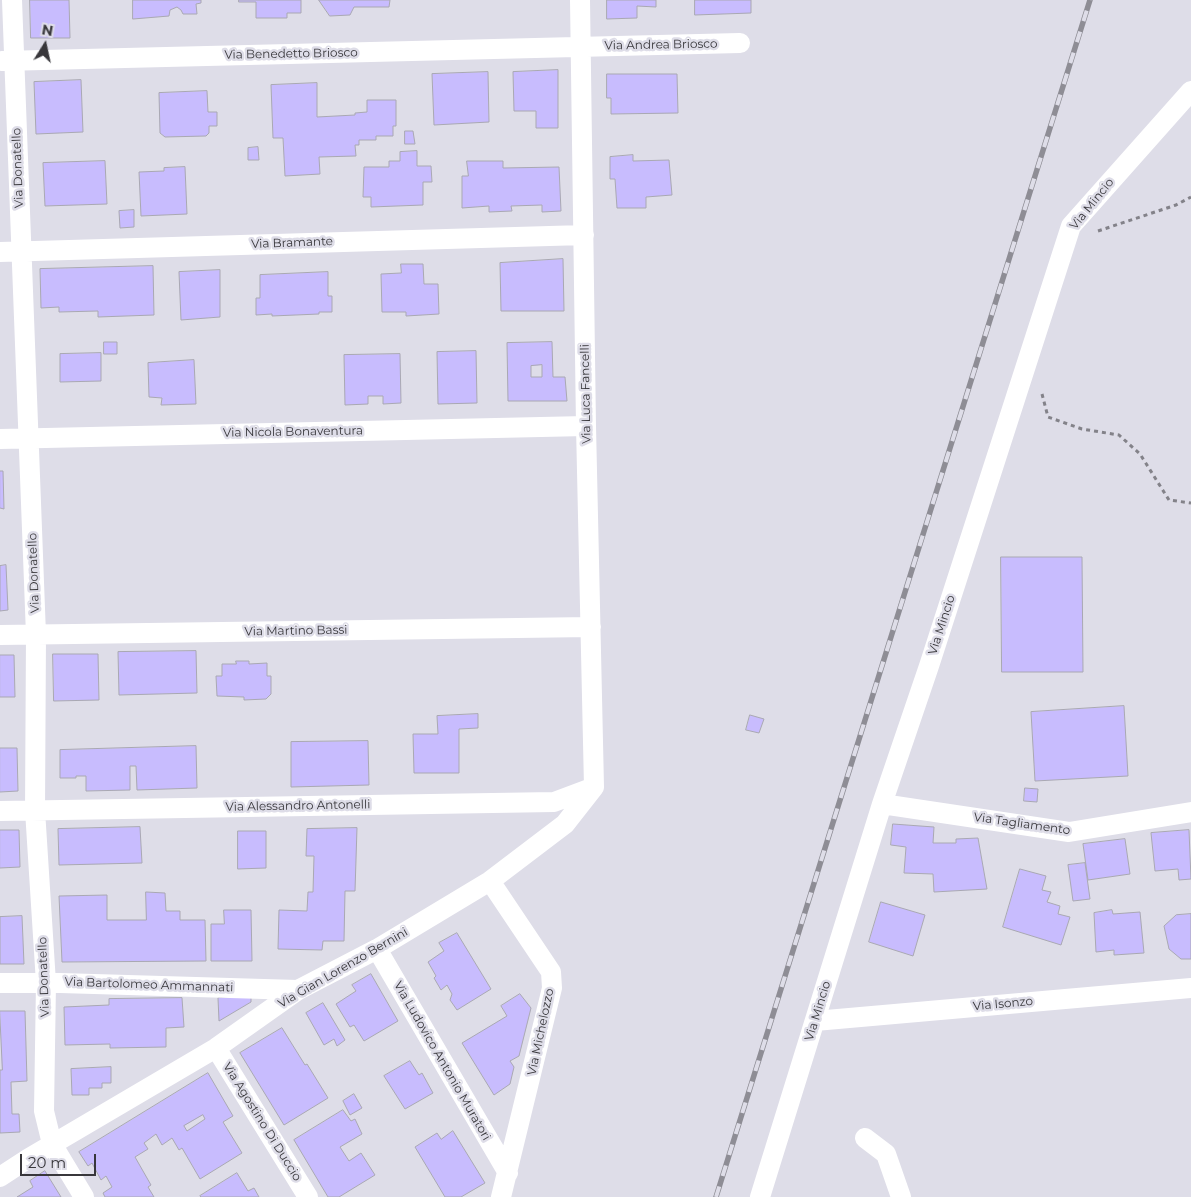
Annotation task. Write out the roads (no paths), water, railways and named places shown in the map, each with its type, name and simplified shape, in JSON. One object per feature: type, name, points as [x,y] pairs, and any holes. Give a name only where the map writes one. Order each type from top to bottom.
[{"type":"street","name":"Via Donatello","points":[[12,0],[7,61],[21,251],[36,635],[35,810],[46,983],[44,1111],[52,1144],[84,1197]]},
{"type":"street","name":"Via Luca Fancelli","points":[[580,0],[586,426],[594,787]]},
{"type":"street","name":"Via Andrea Briosco","points":[[582,47],[740,43]]},
{"type":"street","name":"Via Benedetto Briosco","points":[[7,61],[582,47]]},
{"type":"street","name":"Via Mincio","points":[[760,1197],[882,804],[929,666],[1071,226],[1191,91]]},
{"type":"street","name":"Via Bramante","points":[[0,252],[584,235]]},
{"type":"street","name":"Via Nicola Bonaventura","points":[[0,439],[586,426]]},
{"type":"street","name":"Via Martino Bassi","points":[[0,635],[591,628]]},
{"type":"street","name":"Via Alessandro Antonelli","points":[[0,811],[554,802],[594,787]]},
{"type":"street","name":"Via Gian Lorenzo Bernini","points":[[0,1177],[52,1144],[216,1048],[298,990],[377,949],[490,881],[565,824],[594,787]]},
{"type":"street","name":"Via Tagliamento","points":[[882,804],[1070,832],[1191,812]]},
{"type":"street","name":"Via Michelozzo","points":[[490,881],[551,972],[552,988],[501,1197]]},
{"type":"street","name":"Via Ludovico Antonio Muratori","points":[[377,949],[508,1173]]},
{"type":"street","name":"Via Bartolomeo Ammannati","points":[[0,984],[46,983],[298,990]]},
{"type":"street","name":"Via Isonzo","points":[[815,1021],[1191,988]]},
{"type":"street","name":"Via Agostino Di Duccio","points":[[216,1048],[308,1197]]},
{"type":"street","points":[[865,1138],[886,1154],[902,1197]]},
{"type":"street","points":[[0,1158],[30,1158]]},
{"type":"railway","points":[[716,1197],[1090,0]]}]
